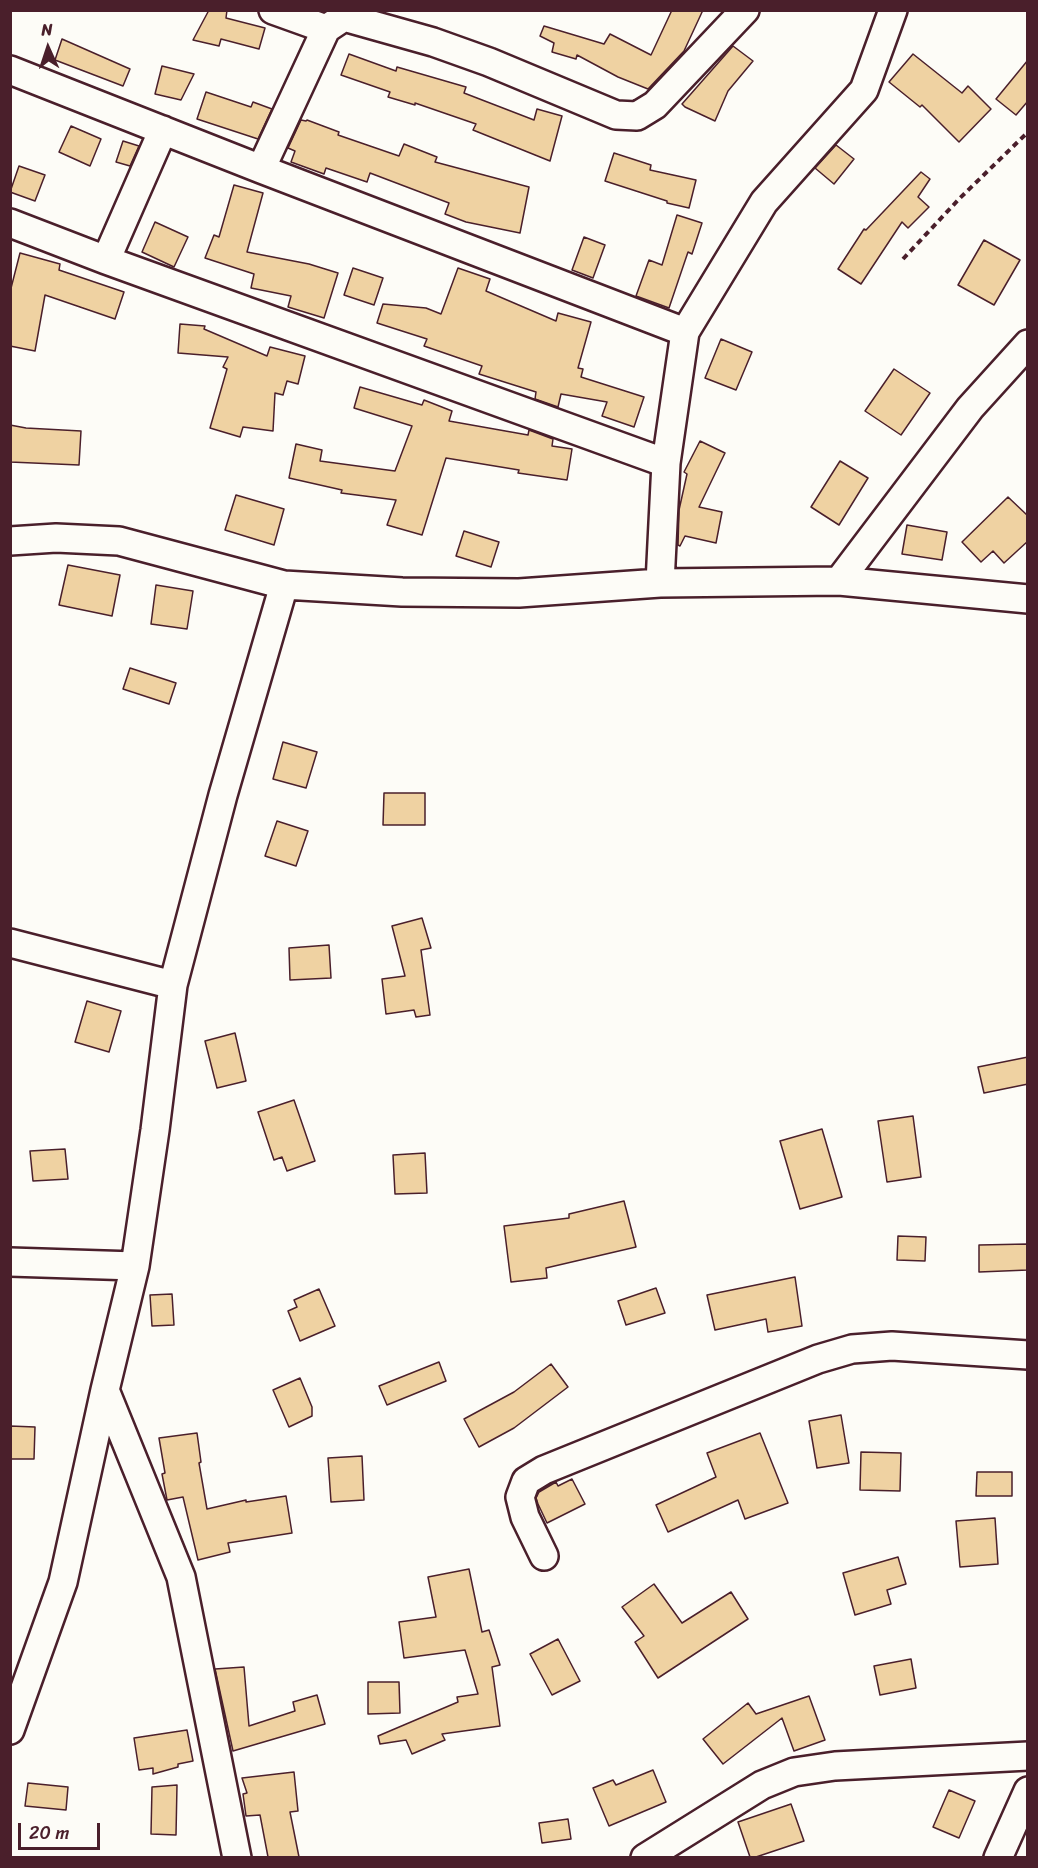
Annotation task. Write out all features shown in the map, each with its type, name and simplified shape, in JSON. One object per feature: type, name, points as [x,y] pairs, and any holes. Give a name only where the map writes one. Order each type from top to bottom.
[{"type":"street","points":[[273,10],[338,19],[433,42],[478,58],[616,115],[637,116],[655,105],[745,10]]},
{"type":"street","points":[[660,583],[666,463],[686,332],[764,202],[864,90],[893,10]]},
{"type":"street","points":[[261,169],[338,19]]},
{"type":"street","points":[[10,70],[686,332]]},
{"type":"street","points":[[106,260],[163,130]]},
{"type":"street","points":[[10,222],[106,260],[666,463]]},
{"type":"street","points":[[839,581],[970,408],[1028,344]]},
{"type":"street","points":[[10,541],[56,538],[119,542],[284,585],[402,592],[519,593],[660,583],[839,581],[1028,599]]},
{"type":"street","points":[[10,1730],[63,1582],[135,1266],[173,985],[223,795],[284,585]]},
{"type":"street","points":[[10,943],[173,985]]},
{"type":"street","points":[[10,1262],[135,1266]]},
{"type":"street","points":[[544,1556],[525,1516],[520,1497],[526,1481],[544,1470],[818,1359],[852,1348],[892,1346],[1028,1355]]},
{"type":"street","points":[[105,1390],[181,1577],[237,1857]]},
{"type":"street","points":[[645,1857],[762,1785],[794,1772],[835,1766],[1028,1756]]},
{"type":"street","points":[[1007,1853],[1028,1791]]},
{"type":"path","points":[[903,259],[959,199],[1028,132]]},
{"type":"building","points":[[209,10],[227,10],[226,18],[265,28],[259,49],[221,39],[219,46],[193,40]]},
{"type":"building","points":[[672,10],[703,10],[684,51],[648,89],[618,77],[577,55],[576,59],[552,52],[554,43],[540,36],[544,26],[604,44],[610,34],[651,55]]},
{"type":"building","points":[[62,39],[130,69],[123,86],[55,60]]},
{"type":"building","points":[[733,46],[753,61],[728,91],[715,121],[685,107],[682,104]]},
{"type":"building","points":[[349,54],[396,71],[397,67],[466,87],[464,93],[534,120],[537,109],[562,116],[550,161],[473,130],[476,124],[415,103],[415,105],[388,97],[390,92],[341,75]]},
{"type":"building","points":[[913,54],[962,93],[968,86],[991,109],[959,142],[922,105],[920,107],[889,82]]},
{"type":"building","points":[[1028,60],[1028,101],[1016,115],[996,99]]},
{"type":"building","points":[[162,66],[194,74],[181,100],[155,94]]},
{"type":"building","points":[[206,92],[251,107],[253,102],[272,109],[258,139],[197,119]]},
{"type":"building","points":[[301,120],[307,120],[339,132],[338,135],[399,156],[404,144],[437,157],[435,162],[529,187],[520,233],[466,222],[445,214],[449,203],[370,173],[367,182],[326,168],[324,174],[291,162],[295,151],[288,148]]},
{"type":"building","points":[[71,126],[101,139],[90,166],[59,152]]},
{"type":"building","points":[[123,141],[139,146],[130,166],[116,162]]},
{"type":"building","points":[[836,145],[854,159],[834,184],[815,168]]},
{"type":"building","points":[[614,153],[651,165],[650,170],[696,180],[689,208],[667,203],[667,201],[605,181]]},
{"type":"building","points":[[19,166],[45,175],[35,201],[10,192]]},
{"type":"building","points":[[921,172],[930,179],[918,197],[929,207],[908,228],[902,222],[861,284],[838,269],[864,229],[866,230]]},
{"type":"building","points":[[234,185],[263,193],[247,252],[309,264],[338,273],[324,318],[288,307],[291,296],[251,288],[254,274],[205,258],[214,235],[219,237]]},
{"type":"building","points":[[677,215],[702,223],[692,254],[688,252],[669,308],[636,296],[649,260],[662,265]]},
{"type":"building","points":[[155,222],[188,237],[174,267],[142,252]]},
{"type":"building","points":[[584,237],[605,245],[593,278],[572,270]]},
{"type":"building","points":[[984,240],[1020,260],[994,305],[958,285]]},
{"type":"building","points":[[20,253],[60,264],[59,270],[124,292],[115,319],[45,295],[35,351],[10,346],[10,292]]},
{"type":"building","points":[[353,268],[383,278],[374,305],[344,295]]},
{"type":"building","points":[[458,268],[490,279],[486,291],[556,321],[558,313],[591,322],[578,368],[583,369],[581,377],[644,397],[634,427],[602,416],[607,402],[561,394],[558,407],[535,399],[536,392],[479,374],[482,366],[424,346],[427,339],[377,323],[383,304],[426,308],[441,314]]},
{"type":"building","points":[[180,324],[205,326],[204,329],[267,356],[270,347],[305,356],[298,384],[287,381],[283,395],[275,393],[273,431],[243,427],[240,437],[210,428],[227,369],[223,367],[228,357],[178,353]]},
{"type":"building","points":[[721,339],[752,352],[736,390],[705,378]]},
{"type":"building","points":[[894,369],[930,393],[901,435],[865,411]]},
{"type":"building","points":[[360,387],[422,405],[424,400],[452,411],[449,421],[528,435],[529,430],[553,439],[552,446],[572,449],[567,480],[518,473],[519,470],[446,458],[422,535],[387,525],[396,500],[341,493],[342,490],[289,478],[296,444],[322,450],[320,461],[395,471],[412,426],[354,408]]},
{"type":"building","points":[[10,425],[81,431],[79,465],[10,462]]},
{"type":"building","points":[[700,441],[725,453],[699,507],[722,512],[716,543],[685,536],[680,546],[678,545],[679,510],[687,474],[684,472]]},
{"type":"building","points":[[840,461],[868,478],[839,525],[811,507]]},
{"type":"building","points":[[236,495],[284,509],[274,545],[225,530]]},
{"type":"building","points":[[1008,497],[1028,516],[1028,541],[1004,563],[993,551],[981,562],[962,542]]},
{"type":"building","points":[[907,525],[947,532],[942,560],[902,554]]},
{"type":"building","points":[[464,531],[499,542],[491,567],[456,556]]},
{"type":"building","points":[[68,565],[120,575],[112,616],[59,605]]},
{"type":"building","points":[[156,585],[193,591],[187,629],[151,624]]},
{"type":"building","points":[[130,668],[176,683],[169,704],[123,689]]},
{"type":"building","points":[[283,742],[317,752],[306,788],[273,779]]},
{"type":"building","points":[[384,793],[425,793],[425,825],[383,825]]},
{"type":"building","points":[[277,821],[308,831],[296,866],[265,856]]},
{"type":"building","points":[[422,918],[431,948],[421,950],[430,1015],[416,1017],[414,1010],[386,1014],[382,979],[405,976],[392,926]]},
{"type":"building","points":[[329,945],[331,978],[290,980],[289,948]]},
{"type":"building","points":[[87,1001],[121,1011],[109,1052],[75,1042]]},
{"type":"building","points":[[235,1033],[246,1081],[217,1088],[205,1041]]},
{"type":"building","points":[[1028,1057],[1028,1084],[984,1093],[978,1067]]},
{"type":"building","points":[[294,1100],[315,1161],[287,1171],[282,1157],[274,1160],[258,1112]]},
{"type":"building","points":[[913,1116],[921,1177],[887,1182],[878,1121]]},
{"type":"building","points":[[822,1129],[842,1197],[800,1209],[780,1141]]},
{"type":"building","points":[[65,1149],[68,1179],[33,1181],[30,1151]]},
{"type":"building","points":[[425,1153],[427,1193],[395,1194],[393,1155]]},
{"type":"building","points":[[624,1201],[636,1247],[546,1268],[547,1278],[511,1282],[504,1226],[569,1218],[569,1214]]},
{"type":"building","points":[[898,1236],[926,1237],[925,1261],[897,1260]]},
{"type":"building","points":[[1028,1244],[1028,1270],[979,1272],[979,1245]]},
{"type":"building","points":[[795,1277],[802,1326],[768,1332],[766,1319],[715,1330],[707,1295]]},
{"type":"building","points":[[656,1288],[665,1313],[626,1325],[618,1301]]},
{"type":"building","points":[[319,1289],[335,1326],[300,1341],[288,1311],[297,1307],[294,1300]]},
{"type":"building","points":[[172,1294],[174,1325],[152,1326],[150,1295]]},
{"type":"building","points":[[439,1362],[446,1381],[387,1405],[379,1386]]},
{"type":"building","points":[[551,1364],[568,1387],[514,1428],[479,1447],[464,1419],[514,1392]]},
{"type":"building","points":[[300,1378],[312,1407],[312,1416],[289,1427],[273,1390]]},
{"type":"building","points":[[841,1415],[849,1463],[817,1468],[809,1421]]},
{"type":"building","points":[[10,1426],[35,1427],[34,1459],[10,1459]]},
{"type":"building","points":[[197,1433],[201,1462],[199,1463],[207,1509],[246,1500],[246,1502],[286,1496],[292,1533],[228,1543],[230,1552],[198,1560],[183,1497],[167,1500],[159,1438]]},
{"type":"building","points":[[760,1433],[788,1503],[745,1519],[738,1500],[668,1532],[656,1505],[716,1477],[707,1453]]},
{"type":"building","points":[[861,1452],[901,1453],[900,1491],[860,1490]]},
{"type":"building","points":[[362,1456],[364,1500],[331,1502],[328,1458]]},
{"type":"building","points":[[977,1472],[1012,1472],[1012,1496],[976,1496]]},
{"type":"building","points":[[572,1479],[585,1504],[547,1523],[536,1498],[539,1492],[556,1482],[558,1486]]},
{"type":"building","points":[[995,1518],[998,1564],[960,1567],[956,1521]]},
{"type":"building","points":[[898,1557],[906,1584],[887,1590],[891,1604],[855,1615],[843,1573]]},
{"type":"building","points":[[469,1569],[482,1632],[489,1630],[500,1665],[492,1667],[500,1726],[442,1734],[445,1740],[412,1754],[406,1740],[380,1744],[378,1736],[458,1702],[457,1697],[478,1694],[465,1650],[404,1658],[399,1622],[436,1617],[428,1577]]},
{"type":"building","points":[[654,1584],[682,1623],[731,1592],[748,1619],[658,1678],[635,1642],[644,1636],[622,1607]]},
{"type":"building","points":[[558,1639],[580,1681],[552,1695],[530,1654]]},
{"type":"building","points":[[911,1659],[916,1688],[880,1695],[874,1666]]},
{"type":"building","points":[[244,1667],[249,1726],[295,1711],[293,1702],[317,1695],[325,1724],[233,1751],[215,1669]]},
{"type":"building","points":[[368,1682],[399,1682],[400,1713],[368,1714]]},
{"type":"building","points":[[809,1696],[825,1740],[794,1751],[782,1718],[723,1764],[703,1739],[748,1703],[756,1714]]},
{"type":"building","points":[[187,1730],[193,1761],[153,1774],[153,1768],[139,1770],[134,1738]]},
{"type":"building","points":[[653,1770],[666,1802],[609,1826],[593,1788],[613,1780],[616,1785]]},
{"type":"building","points":[[294,1772],[298,1811],[290,1812],[299,1857],[268,1857],[260,1815],[246,1816],[243,1794],[247,1793],[242,1778]]},
{"type":"building","points":[[28,1783],[68,1787],[66,1810],[25,1806]]},
{"type":"building","points":[[177,1785],[176,1835],[151,1834],[152,1787]]},
{"type":"building","points":[[949,1790],[975,1801],[959,1838],[933,1827]]},
{"type":"building","points":[[791,1804],[804,1841],[750,1857],[738,1822]]},
{"type":"building","points":[[568,1819],[571,1839],[542,1843],[539,1823]]}]
